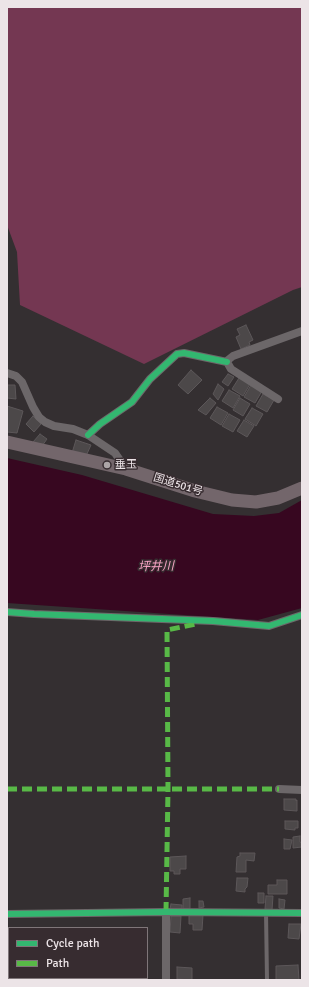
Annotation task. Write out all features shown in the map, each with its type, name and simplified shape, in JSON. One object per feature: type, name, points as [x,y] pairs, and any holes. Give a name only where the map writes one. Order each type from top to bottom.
[{"type":"highway","name":"国道501号","points":[[7,442],[126,469],[195,491],[232,500],[256,502],[264,501],[278,498],[302,488]]},
{"type":"street","points":[[228,362],[232,356],[302,331]]},
{"type":"street","points":[[88,435],[100,424],[132,402],[150,379],[177,354],[184,353],[228,362]]},
{"type":"street","points":[[228,362],[231,369],[278,399]]},
{"type":"street","points":[[7,373],[16,376],[22,382],[33,407],[39,417],[45,422],[54,426],[73,428],[88,435],[115,453],[126,469]]},
{"type":"street","points":[[7,612],[213,621],[269,626],[302,615]]},
{"type":"street","points":[[279,789],[302,790]]},
{"type":"street","points":[[166,912],[166,980]]},
{"type":"street","points":[[7,914],[166,912],[302,913]]},
{"type":"lane","points":[[266,912],[267,980]]},
{"type":"shaded area","points":[[7,7],[302,7],[302,287],[293,290],[144,364],[20,305],[17,252],[7,225]]},
{"type":"water","name":"坪井川","points":[[7,458],[82,475],[213,514],[254,516],[279,513],[302,500],[302,608],[258,620],[7,603]]},
{"type":"building","points":[[246,325],[253,340],[249,342],[250,345],[241,349],[236,337],[240,335],[237,329]]},
{"type":"building","points":[[191,370],[202,380],[188,394],[178,385]]},
{"type":"building","points":[[228,374],[234,377],[228,386],[222,382]]},
{"type":"building","points":[[239,378],[250,384],[243,396],[232,389]]},
{"type":"building","points":[[218,384],[224,389],[218,400],[213,394]]},
{"type":"building","points":[[7,385],[15,385],[16,399],[7,398]]},
{"type":"building","points":[[251,385],[262,391],[255,403],[244,397]]},
{"type":"building","points":[[229,390],[240,396],[233,408],[222,401]]},
{"type":"building","points":[[263,394],[274,400],[267,412],[256,406]]},
{"type":"building","points":[[210,398],[216,403],[206,415],[198,410]]},
{"type":"building","points":[[240,398],[250,404],[243,416],[233,410]]},
{"type":"building","points":[[7,406],[23,411],[17,433],[7,432]]},
{"type":"building","points":[[217,407],[228,413],[221,425],[210,418]]},
{"type":"building","points":[[252,408],[263,414],[256,426],[245,419]]},
{"type":"building","points":[[229,414],[240,420],[233,432],[222,426]]},
{"type":"building","points":[[33,416],[41,424],[34,432],[26,424]]},
{"type":"building","points":[[244,420],[254,426],[247,437],[237,431]]},
{"type":"building","points":[[40,434],[47,439],[42,446],[33,442]]},
{"type":"building","points":[[76,440],[91,445],[86,456],[72,453]]},
{"type":"building","points":[[284,799],[296,799],[297,811],[284,810]]},
{"type":"building","points":[[285,821],[298,821],[298,828],[295,828],[295,830],[285,829]]},
{"type":"building","points":[[300,836],[302,847],[293,848],[293,837]]},
{"type":"building","points":[[284,839],[292,840],[290,849],[284,849]]},
{"type":"building","points":[[240,853],[255,853],[254,861],[246,860],[246,872],[236,872],[237,857],[240,856]]},
{"type":"building","points":[[186,856],[186,869],[180,869],[180,874],[174,874],[174,871],[170,871],[170,857]]},
{"type":"building","points":[[237,878],[248,878],[245,892],[236,891]]},
{"type":"building","points":[[277,880],[287,880],[287,894],[268,894],[268,885],[277,885]]},
{"type":"building","points":[[258,893],[264,893],[264,903],[258,903]]},
{"type":"building","points":[[266,896],[273,896],[272,910],[265,909]]},
{"type":"building","points":[[190,898],[190,909],[183,909],[183,899]]},
{"type":"building","points":[[279,899],[285,900],[284,909],[279,908]]},
{"type":"building","points":[[199,901],[203,901],[204,907],[199,908]]},
{"type":"building","points":[[171,904],[182,905],[182,910],[170,909]]},
{"type":"building","points":[[189,915],[203,915],[202,930],[193,930],[193,924],[189,924]]},
{"type":"building","points":[[171,916],[181,916],[180,933],[170,932]]},
{"type":"building","points":[[289,924],[301,924],[299,939],[288,938]]},
{"type":"building","points":[[298,965],[299,980],[276,980],[276,966]]},
{"type":"building","points":[[177,967],[192,968],[192,980],[177,979]]},
{"type":"marked path","points":[[166,912],[168,789],[167,630],[196,624]]},
{"type":"marked path","points":[[7,789],[279,789]]},
{"type":"cycle path","points":[[88,435],[100,424],[132,402],[150,379],[177,354],[184,353],[227,362]]},
{"type":"cycle path","points":[[7,612],[213,621],[269,626],[302,615]]},
{"type":"cycle path","points":[[7,914],[166,912],[302,913]]},
{"type":"place","name":"垂玉","points":[[107,465]]}]
